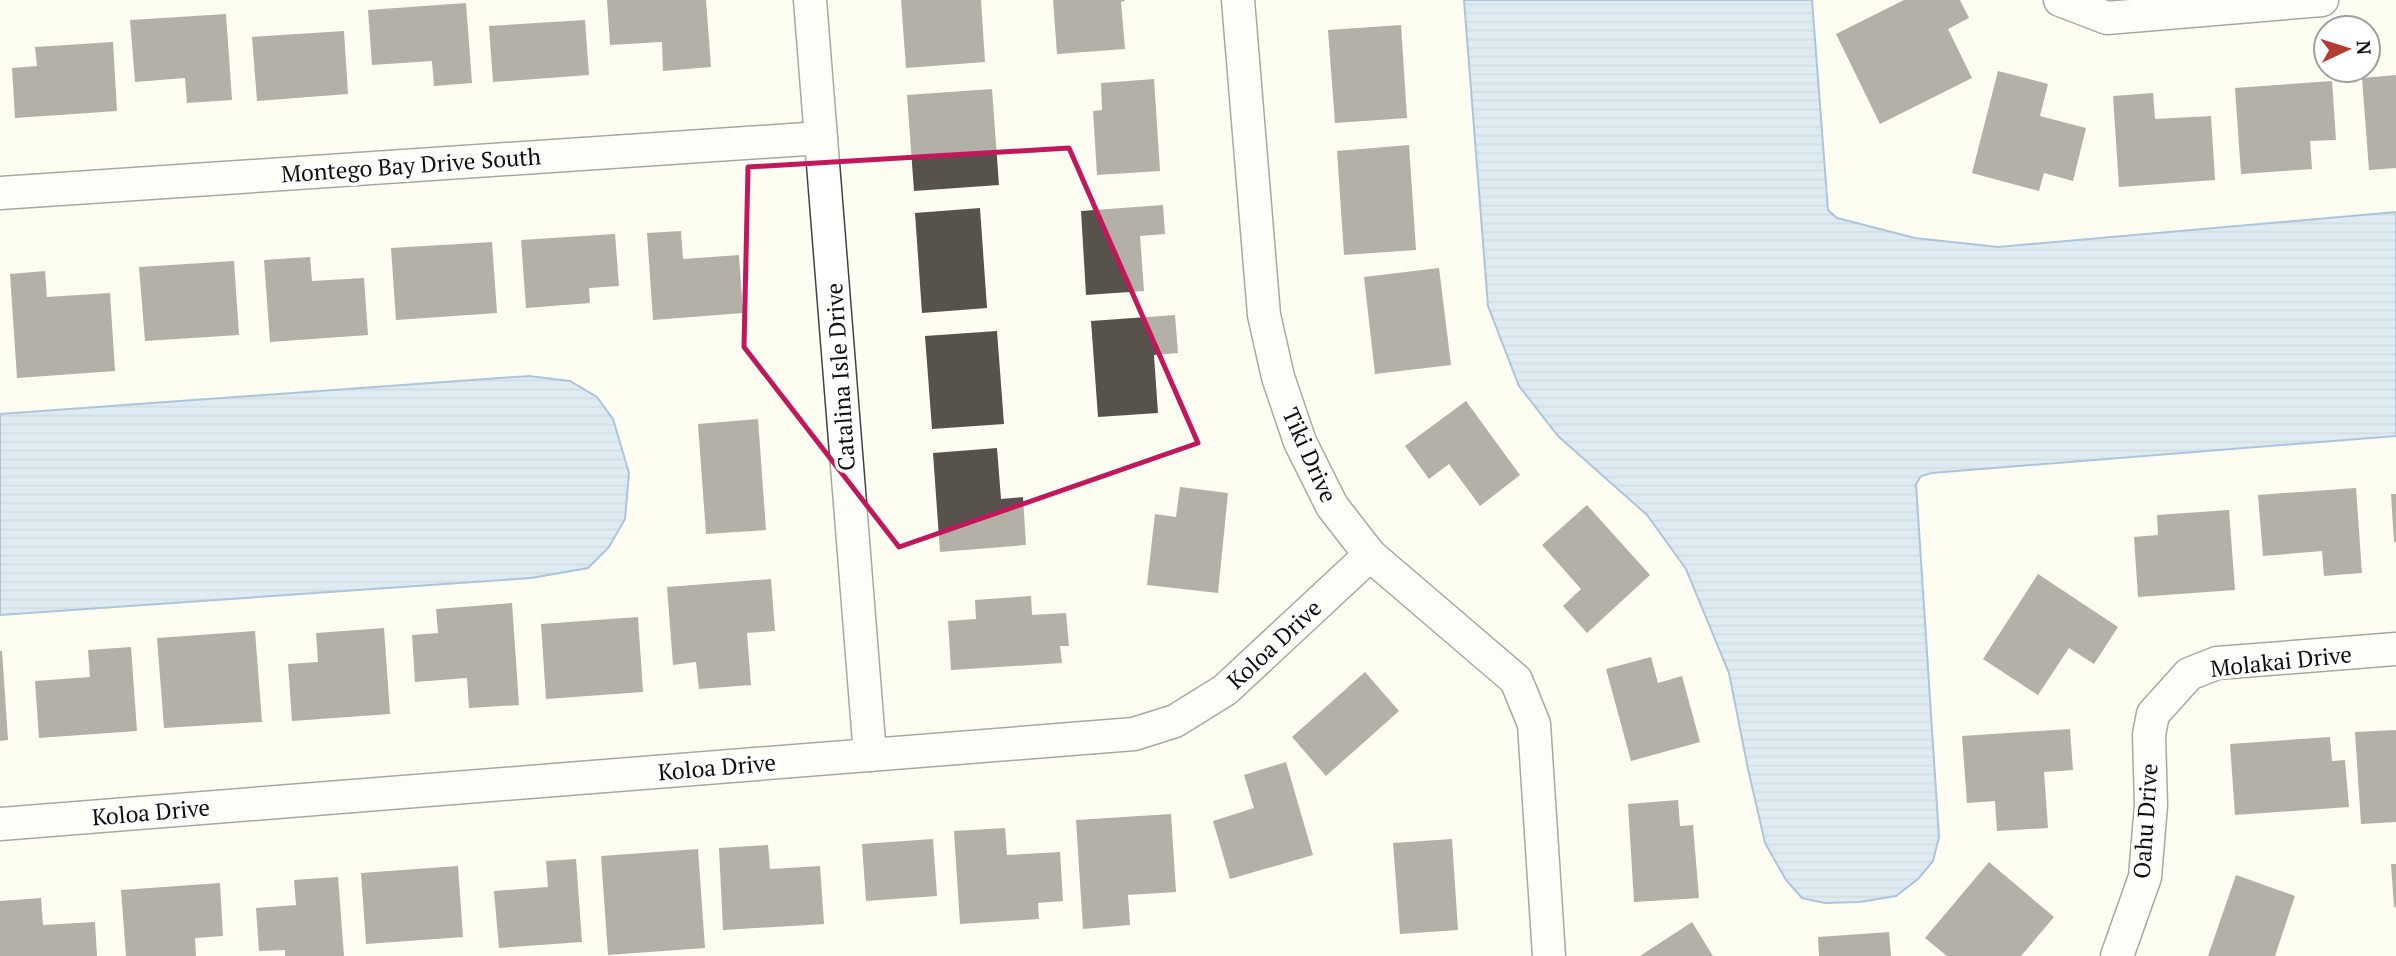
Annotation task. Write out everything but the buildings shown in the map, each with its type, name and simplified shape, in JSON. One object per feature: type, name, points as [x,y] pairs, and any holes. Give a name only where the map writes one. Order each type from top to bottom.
[{"type":"street","name":"Catalina Isle Drive","points":[[810,0],[870,755]]},
{"type":"street","name":"Tiki Drive","points":[[1238,0],[1264,315],[1278,377],[1300,442],[1332,506],[1370,555],[1516,680],[1534,724],[1549,956]]},
{"type":"street","points":[[2060,1],[2107,18],[2322,0]]},
{"type":"street","name":"Montego Bay Drive South","points":[[0,193],[821,138]]},
{"type":"street","name":"Koloa Drive","points":[[0,824],[1135,734],[1175,721],[1226,690],[1370,555]]},
{"type":"street","name":"Molakai Drive","points":[[2173,689],[2189,674],[2217,663],[2396,649]]},
{"type":"street","name":"Oahu Drive","points":[[2117,956],[2145,877],[2151,805],[2149,736],[2153,714],[2173,689]]},
{"type":"highlighted area","points":[[1069,148],[1198,443],[899,547],[744,347],[748,167]]},
{"type":"water","points":[[1464,0],[1812,0],[1828,210],[1837,218],[1915,238],[1998,247],[2396,212],[2396,436],[1921,476],[1916,484],[1939,837],[1933,861],[1918,879],[1896,896],[1860,902],[1825,903],[1802,898],[1786,880],[1765,843],[1729,673],[1686,569],[1647,515],[1558,436],[1519,386],[1488,306]]},
{"type":"water","points":[[529,376],[570,381],[597,397],[613,419],[629,473],[625,519],[609,547],[588,568],[531,578],[0,615],[0,414]]}]
